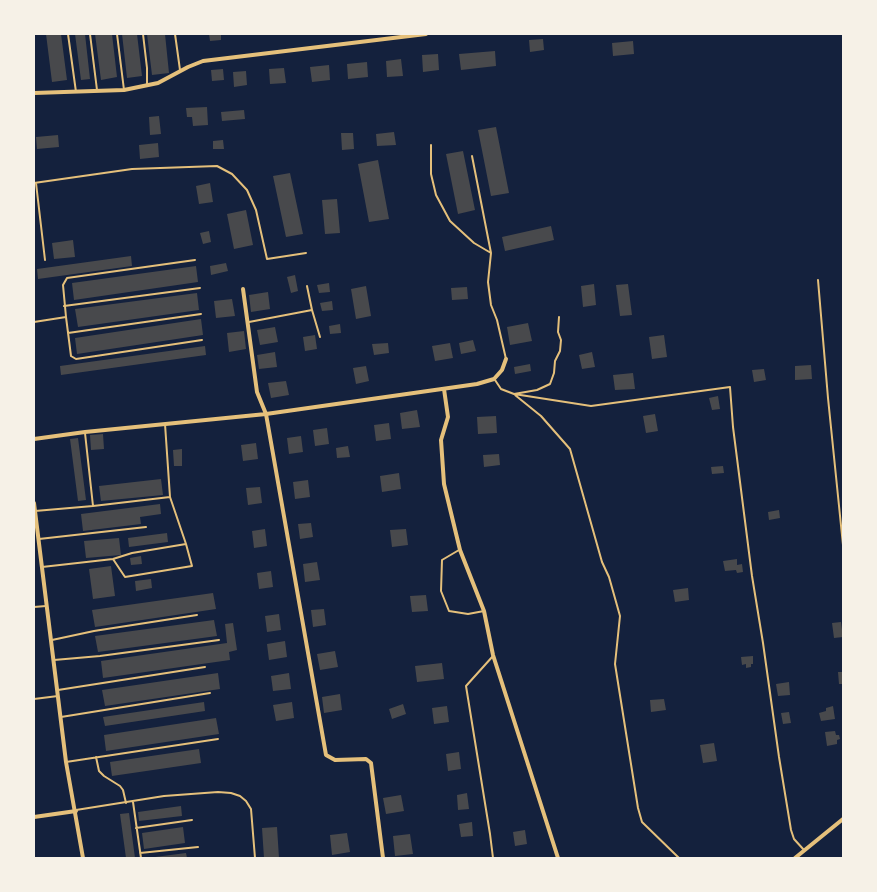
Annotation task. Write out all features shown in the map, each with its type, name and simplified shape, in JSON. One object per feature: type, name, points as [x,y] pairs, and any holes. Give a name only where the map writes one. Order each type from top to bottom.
[{"type":"street","points":[[34,92],[97,92],[124,90],[158,83],[180,71],[203,62],[426,34]]},
{"type":"street","points":[[243,289],[257,392],[266,414],[326,756],[335,760],[366,759],[371,763],[383,858]]},
{"type":"street","points":[[34,439],[85,432],[266,414],[477,384],[494,379],[502,370],[506,360]]},
{"type":"street","points":[[444,389],[448,417],[441,440],[444,484],[460,550],[484,611],[493,655],[558,858]]},
{"type":"street","points":[[34,503],[66,762],[76,810],[83,858]]},
{"type":"street","points":[[34,817],[76,810]]},
{"type":"street","points":[[795,858],[843,819]]},
{"type":"lane","points":[[68,34],[76,92]]},
{"type":"lane","points":[[90,34],[97,92]]},
{"type":"lane","points":[[117,34],[124,90]]},
{"type":"lane","points":[[143,34],[147,68],[147,85]]},
{"type":"lane","points":[[176,34],[180,71]]},
{"type":"lane","points":[[432,145],[431,174],[436,195],[450,222],[474,243],[491,253]]},
{"type":"lane","points":[[472,156],[491,253],[488,282],[491,305],[497,320],[506,360]]},
{"type":"lane","points":[[45,260],[35,183],[132,169],[217,166],[232,174],[247,190],[256,210],[267,259],[306,253]]},
{"type":"lane","points":[[195,260],[67,278],[63,285],[64,306],[72,356],[76,359],[202,340]]},
{"type":"lane","points":[[818,280],[843,544]]},
{"type":"lane","points":[[308,286],[312,310],[320,337]]},
{"type":"lane","points":[[64,306],[200,288]]},
{"type":"lane","points":[[248,322],[312,310]]},
{"type":"lane","points":[[68,333],[201,314]]},
{"type":"lane","points":[[34,322],[66,317]]},
{"type":"lane","points":[[514,394],[537,390],[550,384],[554,373],[555,361],[560,351],[561,340],[558,332],[559,317]]},
{"type":"lane","points":[[494,379],[501,389],[514,394],[591,406],[730,387],[734,435],[752,576],[779,757],[791,830],[794,839],[804,850]]},
{"type":"lane","points":[[514,394],[541,416],[570,449],[602,562],[609,577],[620,616],[615,664],[638,808],[642,822],[679,858]]},
{"type":"lane","points":[[113,559],[125,577],[192,566],[170,497],[165,424]]},
{"type":"lane","points":[[85,432],[93,506]]},
{"type":"lane","points":[[35,511],[170,497]]},
{"type":"lane","points":[[39,539],[146,527]]},
{"type":"lane","points":[[42,567],[113,559],[132,552],[186,544]]},
{"type":"lane","points":[[460,550],[442,560],[442,591],[449,611],[468,614],[484,611]]},
{"type":"lane","points":[[34,607],[47,606]]},
{"type":"lane","points":[[52,640],[197,615]]},
{"type":"lane","points":[[54,660],[100,656],[219,640]]},
{"type":"lane","points":[[493,655],[466,686],[493,858]]},
{"type":"lane","points":[[58,690],[205,667]]},
{"type":"lane","points":[[61,717],[210,693]]},
{"type":"lane","points":[[34,699],[58,696]]},
{"type":"lane","points":[[66,762],[218,739]]},
{"type":"lane","points":[[96,757],[99,771],[120,786],[123,790],[126,803]]},
{"type":"lane","points":[[76,810],[164,796],[218,792],[231,793],[240,796],[251,808],[255,858]]},
{"type":"lane","points":[[132,802],[140,858]]},
{"type":"lane","points":[[136,828],[192,820]]},
{"type":"lane","points":[[140,853],[198,847]]},
{"type":"building","points":[[46,34],[61,34],[67,80],[52,82]]},
{"type":"building","points":[[75,34],[85,34],[90,79],[81,80]]},
{"type":"building","points":[[95,34],[112,34],[117,77],[101,80]]},
{"type":"building","points":[[122,34],[137,34],[142,76],[127,78]]},
{"type":"building","points":[[147,34],[165,34],[169,73],[152,75]]},
{"type":"building","points":[[209,34],[221,34],[221,40],[210,41]]},
{"type":"building","points":[[543,39],[544,50],[530,52],[529,40]]},
{"type":"building","points":[[633,41],[634,54],[613,56],[612,43]]},
{"type":"building","points":[[495,51],[496,66],[461,70],[459,54]]},
{"type":"building","points":[[438,54],[439,70],[423,72],[422,55]]},
{"type":"building","points":[[401,59],[403,76],[387,77],[386,61]]},
{"type":"building","points":[[367,62],[368,77],[348,79],[347,64]]},
{"type":"building","points":[[329,65],[330,80],[312,82],[310,67]]},
{"type":"building","points":[[284,68],[286,83],[270,84],[269,69]]},
{"type":"building","points":[[223,69],[224,80],[212,81],[211,70]]},
{"type":"building","points":[[246,71],[247,85],[234,87],[233,72]]},
{"type":"building","points":[[207,107],[208,125],[193,126],[192,117],[187,117],[186,108]]},
{"type":"building","points":[[244,110],[245,119],[222,121],[221,112]]},
{"type":"building","points":[[159,116],[161,134],[150,135],[149,117]]},
{"type":"building","points":[[496,127],[509,193],[491,196],[478,130]]},
{"type":"building","points":[[394,132],[396,145],[377,146],[376,134]]},
{"type":"building","points":[[341,133],[353,133],[354,149],[342,150]]},
{"type":"building","points":[[58,135],[59,147],[37,149],[36,137]]},
{"type":"building","points":[[223,140],[224,149],[213,149],[213,141]]},
{"type":"building","points":[[158,143],[159,157],[140,159],[139,145]]},
{"type":"building","points":[[463,151],[475,210],[458,214],[446,154]]},
{"type":"building","points":[[378,160],[389,219],[369,222],[358,164]]},
{"type":"building","points":[[290,173],[303,234],[286,237],[273,176]]},
{"type":"building","points":[[210,183],[213,202],[199,204],[196,186]]},
{"type":"building","points":[[337,199],[340,233],[325,234],[322,200]]},
{"type":"building","points":[[246,210],[253,245],[234,249],[227,214]]},
{"type":"building","points":[[551,226],[554,240],[505,251],[502,237]]},
{"type":"building","points":[[209,231],[211,242],[203,244],[200,233]]},
{"type":"building","points":[[73,240],[75,257],[54,259],[52,243]]},
{"type":"building","points":[[131,256],[132,266],[38,279],[37,269]]},
{"type":"building","points":[[226,263],[228,271],[211,275],[210,266]]},
{"type":"building","points":[[196,266],[198,282],[74,300],[72,283]]},
{"type":"building","points":[[295,275],[298,291],[291,293],[287,277]]},
{"type":"building","points":[[329,283],[330,292],[319,293],[317,285]]},
{"type":"building","points":[[594,284],[596,305],[583,307],[581,286]]},
{"type":"building","points":[[628,284],[632,315],[620,316],[616,285]]},
{"type":"building","points":[[366,286],[371,316],[356,319],[351,289]]},
{"type":"building","points":[[467,287],[468,299],[452,300],[451,288]]},
{"type":"building","points":[[268,292],[270,309],[251,312],[249,295]]},
{"type":"building","points":[[197,293],[199,310],[78,327],[75,309]]},
{"type":"building","points":[[232,299],[235,316],[216,318],[214,301]]},
{"type":"building","points":[[332,301],[333,310],[322,311],[320,303]]},
{"type":"building","points":[[201,319],[203,335],[77,354],[75,338]]},
{"type":"building","points":[[528,323],[532,341],[510,345],[507,327]]},
{"type":"building","points":[[340,324],[341,333],[330,334],[329,326]]},
{"type":"building","points":[[275,327],[278,342],[260,345],[257,330]]},
{"type":"building","points":[[244,331],[246,349],[229,352],[227,333]]},
{"type":"building","points":[[315,335],[317,349],[305,351],[303,337]]},
{"type":"building","points":[[664,335],[667,357],[652,359],[649,337]]},
{"type":"building","points":[[473,340],[476,351],[461,354],[459,343]]},
{"type":"building","points":[[388,343],[389,353],[374,355],[372,344]]},
{"type":"building","points":[[450,343],[453,358],[435,361],[432,346]]},
{"type":"building","points":[[205,346],[206,355],[61,375],[60,366]]},
{"type":"building","points":[[275,352],[277,367],[259,369],[257,355]]},
{"type":"building","points":[[592,352],[595,367],[582,369],[579,355]]},
{"type":"building","points":[[530,364],[531,371],[515,374],[514,367]]},
{"type":"building","points":[[811,365],[812,379],[795,380],[795,366]]},
{"type":"building","points":[[366,366],[369,381],[356,384],[353,368]]},
{"type":"building","points":[[764,369],[766,380],[754,382],[752,370]]},
{"type":"building","points":[[633,373],[635,389],[615,390],[613,375]]},
{"type":"building","points":[[286,381],[289,395],[271,398],[268,383]]},
{"type":"building","points":[[718,396],[720,409],[712,410],[709,398]]},
{"type":"building","points":[[417,410],[420,427],[402,429],[400,413]]},
{"type":"building","points":[[655,414],[658,431],[646,433],[643,416]]},
{"type":"building","points":[[496,416],[497,433],[478,434],[477,417]]},
{"type":"building","points":[[389,423],[391,439],[376,441],[374,425]]},
{"type":"building","points":[[327,428],[329,444],[315,446],[313,430]]},
{"type":"building","points":[[103,434],[104,449],[91,450],[90,435]]},
{"type":"building","points":[[301,436],[303,452],[289,454],[287,438]]},
{"type":"building","points":[[78,438],[86,500],[78,501],[70,439]]},
{"type":"building","points":[[256,443],[258,459],[243,461],[241,445]]},
{"type":"building","points":[[348,446],[350,457],[337,458],[336,448]]},
{"type":"building","points":[[182,449],[182,466],[174,466],[173,450]]},
{"type":"building","points":[[499,454],[500,465],[484,467],[483,455]]},
{"type":"building","points":[[723,466],[724,473],[712,474],[711,467]]},
{"type":"building","points":[[399,473],[401,489],[382,492],[380,476]]},
{"type":"building","points":[[161,479],[163,495],[101,501],[99,486]]},
{"type":"building","points":[[308,480],[310,497],[295,499],[293,482]]},
{"type":"building","points":[[260,487],[262,503],[248,505],[246,488]]},
{"type":"building","points":[[160,504],[161,514],[140,517],[141,524],[83,531],[81,514]]},
{"type":"building","points":[[779,510],[780,518],[769,520],[768,512]]},
{"type":"building","points":[[311,523],[313,537],[300,539],[298,524]]},
{"type":"building","points":[[265,529],[267,546],[254,548],[252,531]]},
{"type":"building","points":[[406,529],[408,545],[392,547],[390,530]]},
{"type":"building","points":[[167,533],[168,542],[129,547],[128,538]]},
{"type":"building","points":[[119,538],[121,555],[86,558],[84,541]]},
{"type":"building","points":[[141,556],[142,564],[131,565],[130,558]]},
{"type":"building","points":[[737,559],[737,565],[742,564],[743,572],[737,573],[736,570],[725,571],[723,561]]},
{"type":"building","points":[[317,562],[320,580],[305,582],[303,564]]},
{"type":"building","points":[[111,566],[115,596],[93,599],[89,569]]},
{"type":"building","points":[[271,571],[273,587],[259,589],[257,573]]},
{"type":"building","points":[[151,579],[152,588],[136,591],[135,581]]},
{"type":"building","points":[[688,588],[689,600],[675,602],[673,590]]},
{"type":"building","points":[[213,593],[216,609],[95,627],[92,610]]},
{"type":"building","points":[[426,595],[428,611],[412,612],[410,596]]},
{"type":"building","points":[[324,609],[326,625],[313,627],[311,610]]},
{"type":"building","points":[[279,614],[281,630],[267,632],[265,616]]},
{"type":"building","points":[[214,620],[217,636],[98,652],[95,636]]},
{"type":"building","points":[[841,622],[843,637],[834,638],[832,623]]},
{"type":"building","points":[[233,623],[237,650],[229,652],[230,660],[103,678],[101,661],[227,643],[225,624]]},
{"type":"building","points":[[285,641],[287,657],[269,660],[267,644]]},
{"type":"building","points":[[335,651],[338,667],[320,670],[317,654]]},
{"type":"building","points":[[753,656],[753,664],[751,664],[751,667],[746,668],[746,664],[742,665],[741,657]]},
{"type":"building","points":[[442,663],[444,679],[417,682],[415,666]]},
{"type":"building","points":[[838,672],[843,672],[843,684],[839,684]]},
{"type":"building","points":[[218,673],[220,689],[105,706],[102,690]]},
{"type":"building","points":[[289,673],[291,689],[273,691],[271,676]]},
{"type":"building","points":[[789,682],[790,695],[778,696],[776,684]]},
{"type":"building","points":[[340,694],[342,710],[324,713],[322,697]]},
{"type":"building","points":[[664,699],[666,710],[651,712],[650,700]]},
{"type":"building","points":[[204,702],[205,711],[105,726],[103,717]]},
{"type":"building","points":[[292,702],[294,718],[276,721],[273,705]]},
{"type":"building","points":[[403,704],[406,714],[392,719],[389,709]]},
{"type":"building","points":[[447,706],[449,722],[434,724],[432,708]]},
{"type":"building","points":[[833,706],[835,719],[821,721],[819,713],[826,711],[826,708]]},
{"type":"building","points":[[789,712],[791,723],[783,724],[781,713]]},
{"type":"building","points":[[216,718],[219,734],[106,751],[104,735]]},
{"type":"building","points":[[835,731],[836,735],[839,735],[840,739],[837,740],[837,744],[827,746],[825,732]]},
{"type":"building","points":[[714,743],[717,761],[703,763],[700,745]]},
{"type":"building","points":[[199,749],[201,763],[112,776],[110,762]]},
{"type":"building","points":[[459,752],[461,769],[448,771],[446,754]]},
{"type":"building","points":[[467,793],[469,809],[458,810],[457,795]]},
{"type":"building","points":[[401,795],[404,811],[386,814],[383,798]]},
{"type":"building","points":[[181,806],[182,816],[139,821],[138,812]]},
{"type":"building","points":[[129,813],[135,858],[126,858],[120,814]]},
{"type":"building","points":[[472,822],[473,836],[461,837],[459,824]]},
{"type":"building","points":[[183,827],[185,843],[144,849],[142,833]]},
{"type":"building","points":[[277,827],[279,858],[264,858],[262,828]]},
{"type":"building","points":[[525,830],[527,844],[515,846],[513,832]]},
{"type":"building","points":[[347,833],[350,852],[332,855],[330,835]]},
{"type":"building","points":[[410,834],[413,854],[395,856],[393,836]]},
{"type":"building","points":[[186,853],[187,858],[155,858],[155,857]]}]
